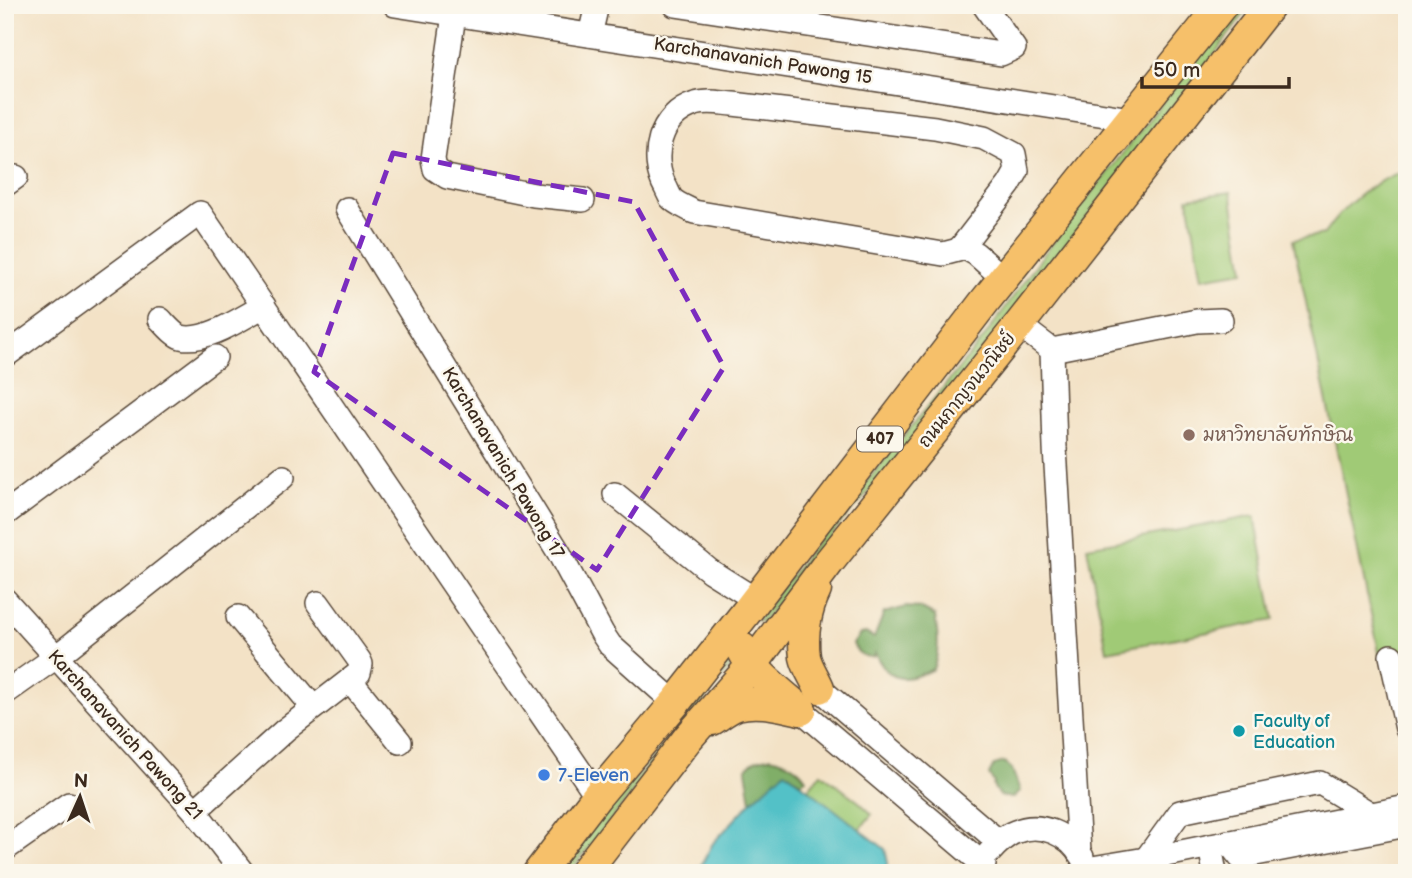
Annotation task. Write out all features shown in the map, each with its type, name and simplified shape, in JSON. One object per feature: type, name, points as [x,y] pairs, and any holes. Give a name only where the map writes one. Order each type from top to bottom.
[{"type":"main road","name":"407","points":[[538,873],[752,605],[1003,278],[1223,5]]},
{"type":"main road","name":"ถนนกาญจนวณิชย์","points":[[584,873],[753,651],[829,562],[1019,325],[1270,5]]},
{"type":"main road","points":[[810,699],[806,619],[829,562]]},
{"type":"main road","points":[[752,605],[741,627],[753,651],[810,699]]},
{"type":"main road","points":[[709,657],[726,646],[753,651]]},
{"type":"main road","points":[[688,738],[734,706],[810,699]]},
{"type":"street","name":"Karchanavanich Pawong 15","points":[[395,5],[1131,119]]},
{"type":"street","points":[[590,35],[597,5]]},
{"type":"street","points":[[676,5],[790,13],[1000,54],[1014,48],[984,5]]},
{"type":"street","points":[[454,15],[433,159],[435,169],[447,177],[534,195],[583,200]]},
{"type":"street","points":[[704,102],[935,128],[984,138],[1014,154],[1017,170],[1009,185],[962,246],[958,250],[943,254],[694,212],[671,199],[657,166],[658,144],[666,126],[678,113],[693,104],[704,102]]},
{"type":"street","name":"Karchanavanich Pawong 17","points":[[347,209],[558,551],[602,633],[610,645],[675,703]]},
{"type":"street","points":[[5,356],[200,213],[597,796]]},
{"type":"street","points":[[962,246],[976,254],[1003,278]]},
{"type":"street","points":[[160,319],[179,336],[193,337],[213,333],[264,306]]},
{"type":"street","points":[[1019,325],[1052,350],[1197,321],[1221,320]]},
{"type":"street","points":[[1052,350],[1055,448],[1084,864]]},
{"type":"street","points":[[5,514],[215,357]]},
{"type":"street","points":[[5,693],[56,657],[283,477]]},
{"type":"street","points":[[615,494],[752,605]]},
{"type":"street","name":"Karchanavanich Pawong 21","points":[[5,600],[195,811],[243,873]]},
{"type":"street","points":[[195,811],[285,730],[359,673],[361,664],[318,603]]},
{"type":"street","points":[[238,617],[313,707]]},
{"type":"street","points":[[1391,656],[1407,730]]},
{"type":"street","points":[[350,680],[400,742]]},
{"type":"street","points":[[810,699],[984,869],[990,853],[999,842],[1014,832],[1032,828],[1051,830],[1067,838],[1084,864]]},
{"type":"street","points":[[810,699],[999,842]]},
{"type":"street","points":[[1146,859],[1180,812],[1320,783],[1371,814]]},
{"type":"street","points":[[5,849],[69,804]]},
{"type":"street","points":[[1084,864],[1146,859],[1407,807]]},
{"type":"street","points":[[1219,844],[1240,857],[1407,825]]},
{"type":"street","points":[[1216,873],[1219,844]]},
{"type":"highlighted area","points":[[393,153],[634,202],[724,367],[597,570],[314,372]]},
{"type":"green space","points":[[1238,5],[1251,5],[1192,84],[881,479],[843,520],[765,619],[762,622],[757,621],[805,557],[983,339],[1038,262]]},
{"type":"green space","points":[[1407,170],[1407,654],[1380,657],[1293,240],[1324,234],[1360,195],[1382,180]]},
{"type":"green space","points":[[1231,192],[1244,271],[1202,278],[1188,198]]},
{"type":"green space","points":[[1255,516],[1274,620],[1107,651],[1087,547]]},
{"type":"green space","points":[[906,607],[920,608],[935,616],[937,656],[933,669],[914,677],[899,678],[886,670],[875,653],[873,657],[863,656],[853,644],[860,634],[866,633],[874,638],[884,613]]},
{"type":"green space","points":[[726,664],[729,664],[729,669],[569,873],[553,873],[593,823],[639,775]]},
{"type":"green space","points":[[770,757],[791,764],[806,779],[801,782],[785,772],[751,802],[746,770],[756,760]]},
{"type":"green space","points":[[1004,762],[1012,769],[1020,791],[1013,798],[1000,796],[989,775],[994,765]]},
{"type":"green space","points":[[821,773],[872,814],[848,844],[795,805]]},
{"type":"water","points":[[785,771],[885,849],[888,863],[883,873],[697,873],[713,843],[751,802]]},
{"type":"place","name":"มหาวิทยาลัยทักษิณ","points":[[1189,435]]},
{"type":"place","name":"Faculty of Education","points":[[1239,731]]},
{"type":"place","name":"7-Eleven","points":[[544,775]]}]
